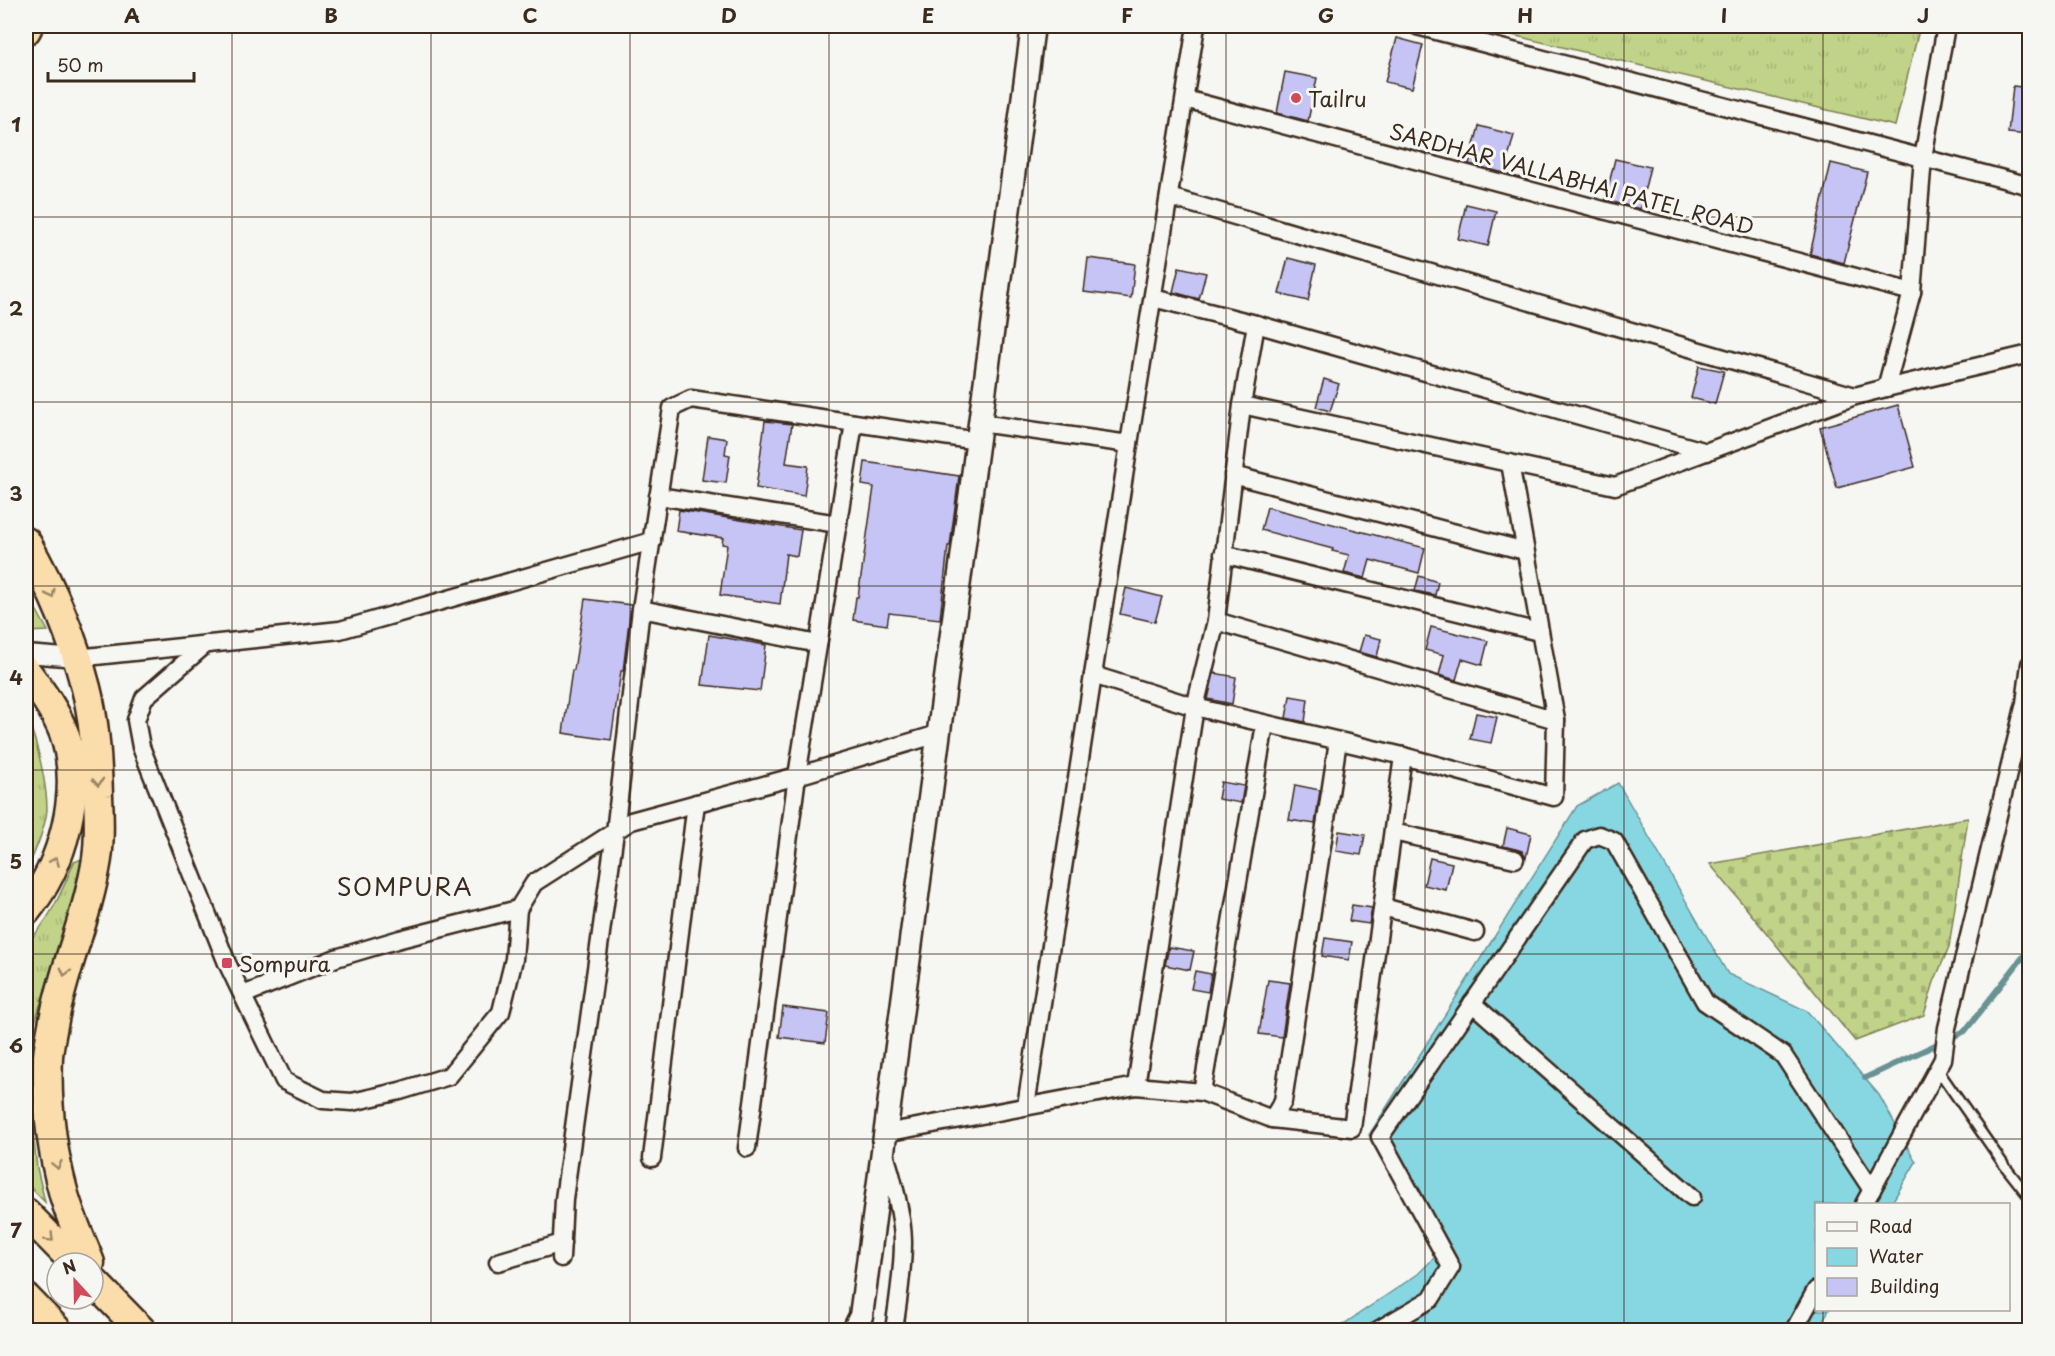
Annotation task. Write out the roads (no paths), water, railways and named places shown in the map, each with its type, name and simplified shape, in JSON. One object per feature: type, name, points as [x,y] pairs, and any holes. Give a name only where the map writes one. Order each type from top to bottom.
[{"type":"highway","points":[[26,30],[28,26]]},
{"type":"highway","points":[[26,542],[60,613],[77,658],[87,689],[94,733],[99,826],[97,859],[85,908],[58,996],[48,1054],[48,1108],[55,1158],[63,1193],[85,1251]]},
{"type":"highway","points":[[26,671],[54,713],[64,734],[71,782],[64,838],[44,886],[26,911]]},
{"type":"highway","points":[[26,1213],[63,1251]]},
{"type":"highway","points":[[105,1289],[141,1330]]},
{"type":"highway","points":[[26,1298],[57,1330]]},
{"type":"street","points":[[854,1330],[861,1316],[1033,26]]},
{"type":"street","points":[[1026,1106],[1196,26]]},
{"type":"street","points":[[1417,26],[2030,186]]},
{"type":"street","points":[[1886,388],[1912,292],[1923,158],[1946,26]]},
{"type":"street","name":"SARDHAR VALLABHAI PATEL ROAD","points":[[1185,99],[1912,292]]},
{"type":"street","points":[[1169,197],[1855,396]]},
{"type":"street","points":[[1153,298],[1256,324],[1707,452]]},
{"type":"street","points":[[1136,1086],[1195,707],[1216,621],[1242,405],[1256,324]]},
{"type":"street","points":[[1242,405],[1615,486],[1855,396],[2030,354]]},
{"type":"street","points":[[498,1262],[562,1251],[564,1199],[615,832],[641,609],[672,408],[691,399],[854,423],[1129,444]]},
{"type":"street","points":[[747,1148],[797,776],[854,423]]},
{"type":"street","points":[[1093,675],[1195,707],[1403,756],[1554,796],[1556,720],[1510,463]]},
{"type":"street","points":[[1233,475],[1525,551]]},
{"type":"street","points":[[658,496],[838,524]]},
{"type":"street","points":[[26,654],[77,658],[340,630],[651,541]]},
{"type":"street","points":[[1223,554],[1539,632]]},
{"type":"street","points":[[641,609],[818,644]]},
{"type":"street","points":[[1216,621],[1556,720]]},
{"type":"street","points":[[206,644],[144,698],[136,720],[141,747],[227,963],[284,1081],[323,1100],[352,1102],[400,1091],[449,1076],[501,1012],[514,958],[518,909],[534,883],[632,821],[797,776],[938,734]]},
{"type":"street","points":[[1868,1197],[1941,1065],[1947,1028],[2027,703],[2030,664]]},
{"type":"street","points":[[1202,1092],[1265,724]]},
{"type":"street","points":[[1272,1119],[1283,1101],[1338,741]]},
{"type":"street","points":[[884,1141],[1026,1106],[1136,1086],[1202,1092],[1272,1119],[1353,1128],[1403,756]]},
{"type":"street","points":[[652,1158],[696,803]]},
{"type":"street","points":[[1393,832],[1515,859]]},
{"type":"street","points":[[1378,1330],[1431,1299],[1451,1267],[1380,1137],[1585,840],[1599,835],[1614,841],[1705,1002],[1783,1055],[1868,1197]]},
{"type":"street","points":[[1383,908],[1475,932]]},
{"type":"street","points":[[243,995],[336,958],[518,909]]},
{"type":"street","points":[[1472,1003],[1692,1197]]},
{"type":"street","points":[[884,1141],[903,1240],[894,1330]]},
{"type":"street","points":[[1794,1330],[1815,1292]]},
{"type":"lane","points":[[1941,1065],[2004,1165],[2030,1198]]},
{"type":"water","points":[[1618,783],[1728,974],[1807,1011],[1879,1095],[1916,1162],[1892,1203],[1815,1203],[1815,1311],[1828,1311],[1817,1330],[1335,1330],[1418,1274],[1441,1251],[1369,1135],[1577,806]]},
{"type":"waterway","points":[[1865,1078],[1965,1031],[2030,948]]},
{"type":"place","name":"Tailru","points":[[1296,98]]},
{"type":"place","name":"Sompura","points":[[227,963]]},
{"type":"district","name":"SOMPURA","points":[[405,886]]}]
